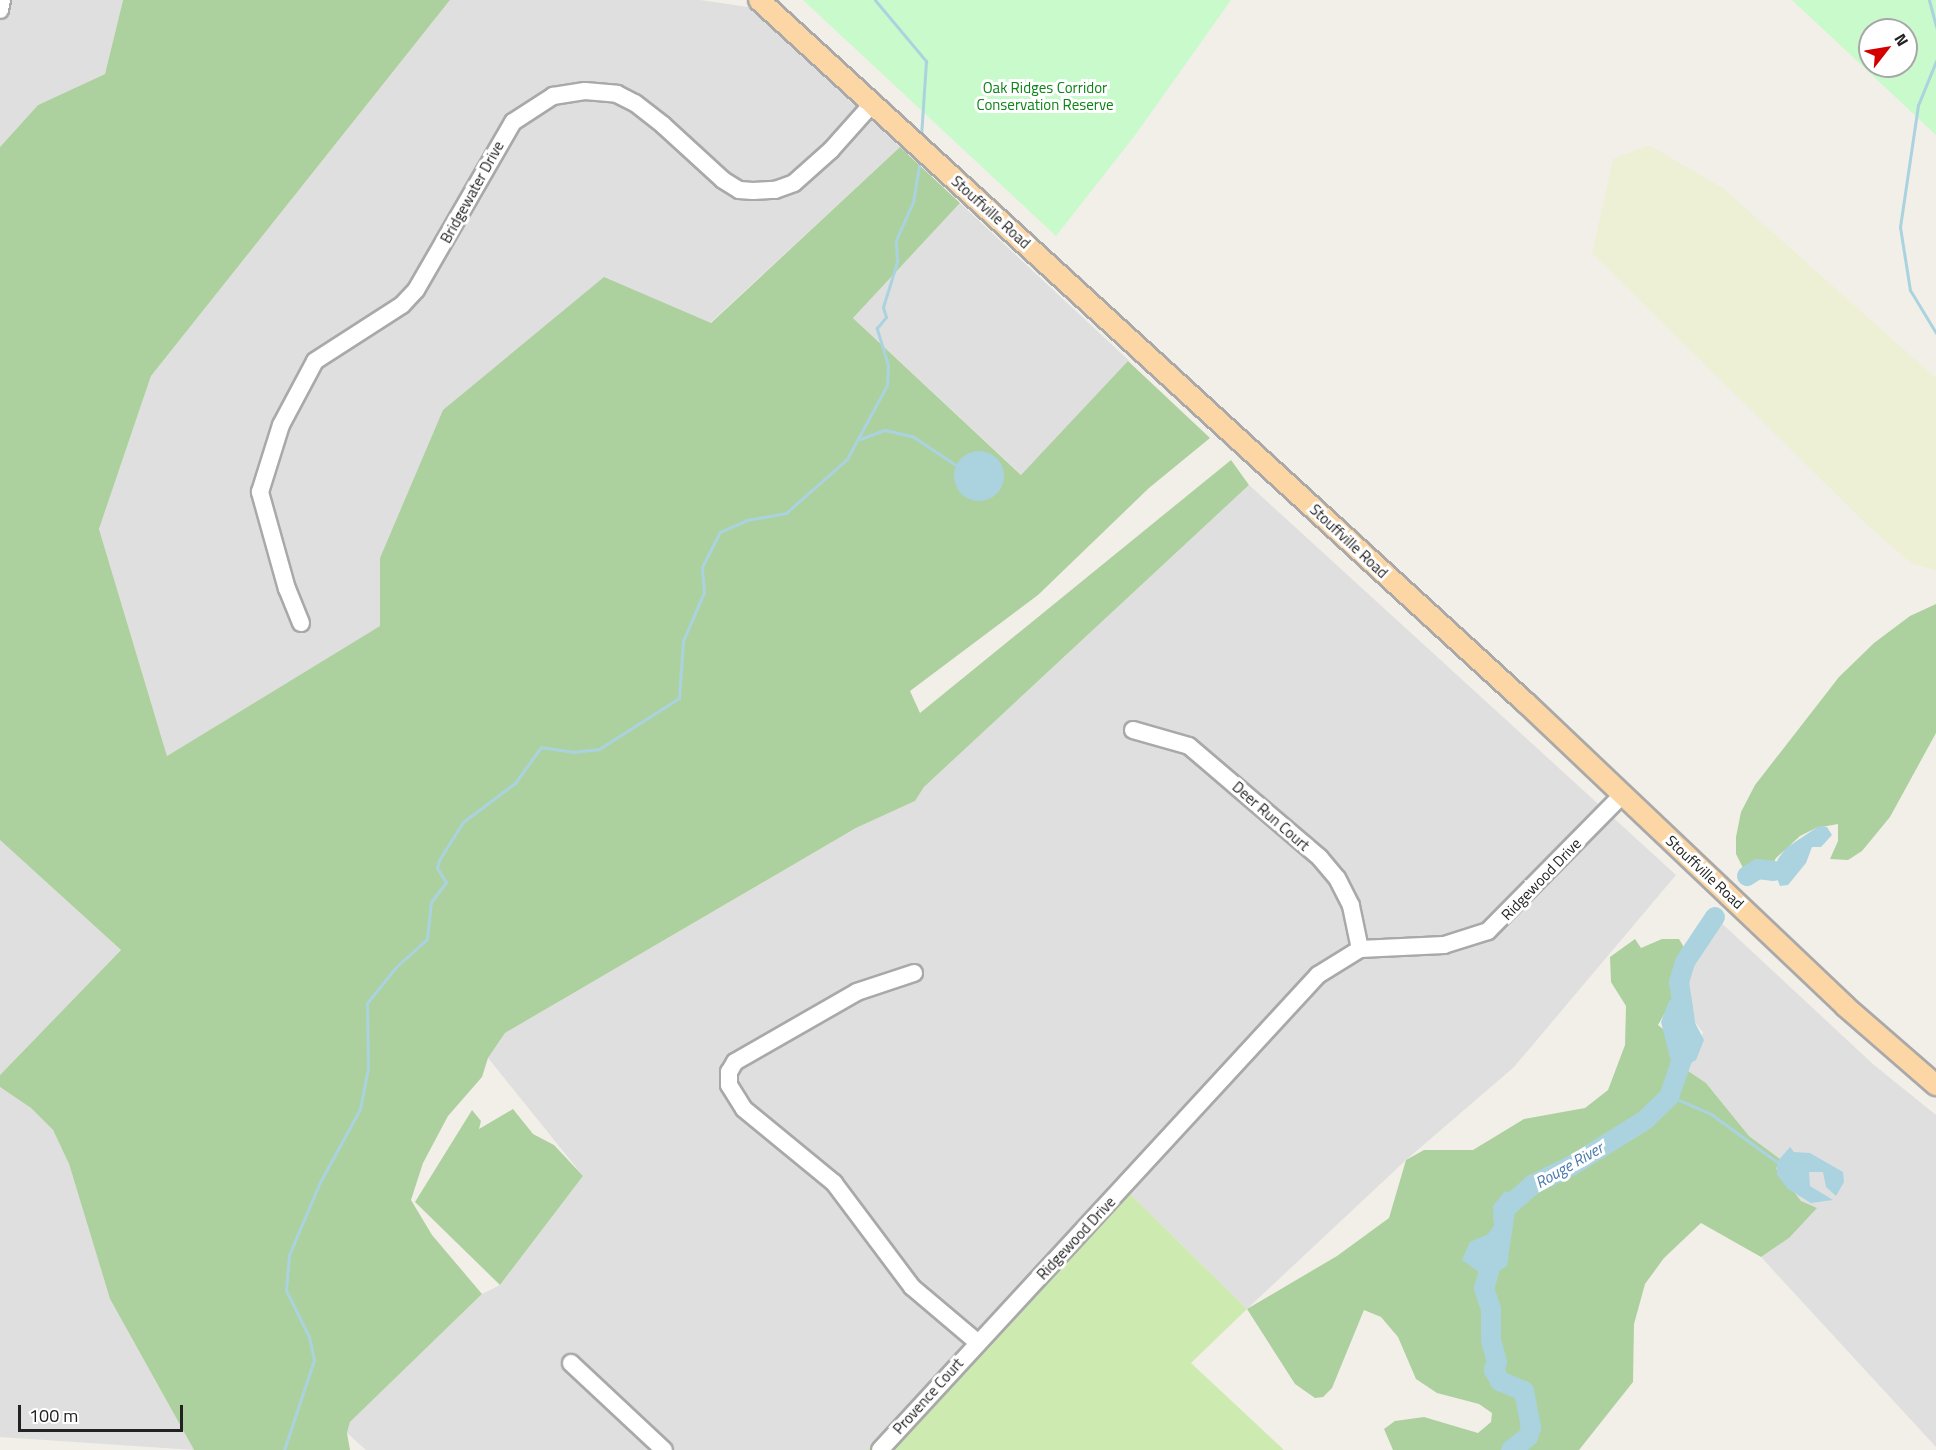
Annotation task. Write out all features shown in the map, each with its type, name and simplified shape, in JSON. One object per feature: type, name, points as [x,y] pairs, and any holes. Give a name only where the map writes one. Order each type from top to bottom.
[{"type":"main road","name":"Stouffville Road","points":[[759,0],[1623,794],[1845,1006],[1936,1085]]},
{"type":"street","points":[[0,10],[2,0]]},
{"type":"street","name":"Bridgewater Drive","points":[[301,623],[260,492],[280,425],[315,361],[402,305],[416,290],[513,122],[553,96],[585,92],[617,94],[635,103],[663,125],[723,180],[739,190],[775,190],[794,183],[831,150],[872,104]]},
{"type":"street","name":"Deer Run Court","points":[[1134,730],[1189,746],[1320,858],[1337,878],[1351,906],[1360,949]]},
{"type":"street","name":"Ridgewood Drive","points":[[977,1342],[1318,975],[1360,949],[1444,945],[1488,931],[1623,794]]},
{"type":"street","points":[[914,973],[857,992],[735,1062],[729,1072],[729,1085],[744,1108],[834,1183],[912,1287],[977,1342]]},
{"type":"street","name":"Provence Court","points":[[880,1450],[977,1342]]},
{"type":"street","points":[[572,1363],[664,1450]]},
{"type":"shaded area","points":[[0,0],[123,0],[105,74],[38,105],[0,147]]},
{"type":"shaded area","points":[[450,0],[700,0],[748,7],[900,147],[710,323],[604,278],[380,558],[381,626],[167,756],[99,529],[151,376]]},
{"type":"shaded area","points":[[960,203],[1129,361],[1022,475],[853,318]]},
{"type":"shaded area","points":[[1249,485],[1676,875],[1514,1067],[1406,1160],[1247,1309],[1119,1183],[867,1450],[366,1450],[347,1433],[350,1422],[482,1294],[500,1285],[583,1176],[488,1058],[505,1033],[856,828],[915,801],[924,787]]},
{"type":"shaded area","points":[[0,840],[121,950],[0,1075]]},
{"type":"shaded area","points":[[1715,917],[1874,1065],[1936,1115],[1936,1447],[1761,1257],[1789,1238],[1801,1201],[1776,1168],[1784,1162],[1749,1136],[1706,1083],[1680,1069],[1703,1033],[1693,1019],[1692,999],[1679,982],[1685,962]]},
{"type":"shaded area","points":[[0,1087],[31,1108],[53,1130],[69,1164],[110,1299],[194,1450],[0,1437]]},
{"type":"green space","points":[[123,0],[450,0],[151,376],[99,529],[167,756],[380,626],[380,558],[443,410],[604,277],[711,323],[900,147],[960,203],[853,318],[1021,475],[1128,361],[1210,438],[1149,488],[1038,595],[910,691],[920,713],[1231,460],[1249,485],[924,787],[915,801],[856,828],[505,1033],[488,1058],[482,1077],[448,1116],[423,1163],[411,1200],[432,1235],[482,1294],[350,1422],[347,1433],[350,1450],[194,1450],[110,1299],[69,1164],[53,1130],[31,1108],[0,1087],[0,1075],[121,950],[0,840],[0,147],[38,105],[105,74]]},
{"type":"green space","name":"Oak Ridges Corridor Conservation Reserve","points":[[803,0],[1231,0],[1136,134],[1056,236]]},
{"type":"green space","points":[[1792,0],[1936,0],[1936,135],[1875,78],[1918,78],[1918,18],[1858,18],[1858,62]]},
{"type":"green space","points":[[1649,145],[1723,188],[1936,378],[1936,570],[1912,564],[1867,525],[1592,253],[1613,159]]},
{"type":"green space","points":[[1936,604],[1936,733],[1890,817],[1862,851],[1848,860],[1830,859],[1838,841],[1838,824],[1816,828],[1800,836],[1776,858],[1767,875],[1744,870],[1736,854],[1736,837],[1741,812],[1755,785],[1839,677],[1874,643],[1910,616]]},
{"type":"green space","points":[[1635,939],[1641,948],[1662,939],[1679,939],[1688,954],[1679,988],[1658,1025],[1673,1037],[1676,1063],[1706,1083],[1749,1136],[1784,1162],[1776,1168],[1801,1201],[1817,1208],[1789,1238],[1761,1257],[1701,1223],[1664,1258],[1645,1284],[1634,1324],[1633,1382],[1579,1450],[1393,1450],[1384,1429],[1395,1421],[1424,1417],[1478,1433],[1491,1422],[1492,1413],[1479,1404],[1437,1393],[1416,1379],[1398,1337],[1381,1317],[1364,1310],[1332,1388],[1323,1397],[1315,1398],[1295,1384],[1247,1309],[1337,1256],[1389,1218],[1406,1160],[1424,1150],[1473,1150],[1524,1119],[1585,1108],[1608,1090],[1625,1045],[1626,1006],[1611,982],[1610,957]]},
{"type":"green space","points":[[513,1109],[533,1134],[554,1145],[583,1176],[500,1285],[415,1202],[472,1110],[481,1121],[479,1129]]},
{"type":"green space","points":[[1119,1183],[1247,1309],[1191,1363],[1284,1450],[867,1450]]},
{"type":"water","points":[[979,451],[988,453],[999,462],[1004,476],[1002,485],[993,496],[979,501],[970,499],[959,490],[954,476],[956,467],[965,456]]},
{"type":"water","points":[[1819,826],[1827,827],[1832,835],[1821,847],[1812,847],[1806,863],[1788,885],[1780,886],[1774,871],[1778,859],[1786,848]]},
{"type":"water","points":[[1685,992],[1692,999],[1693,1019],[1704,1040],[1696,1060],[1680,1069],[1671,1062],[1661,1022],[1669,1001]]},
{"type":"water","points":[[1790,1147],[1794,1152],[1810,1153],[1843,1172],[1844,1182],[1836,1196],[1826,1187],[1823,1172],[1809,1172],[1810,1186],[1833,1200],[1811,1203],[1788,1189],[1777,1175],[1777,1162]]},
{"type":"water","points":[[1505,1191],[1517,1197],[1507,1266],[1487,1278],[1462,1260],[1470,1242],[1488,1234],[1494,1226],[1493,1206]]},
{"type":"waterway","points":[[875,0],[926,61],[921,136]]},
{"type":"waterway","points":[[1929,0],[1936,27]]},
{"type":"waterway","points":[[1936,61],[1918,105],[1900,227],[1910,290],[1936,333]]},
{"type":"waterway","points":[[284,1450],[314,1360],[309,1337],[286,1290],[289,1255],[320,1182],[360,1109],[368,1068],[367,1003],[396,967],[427,939],[431,902],[446,882],[437,868],[439,860],[463,822],[515,783],[541,747],[572,752],[599,749],[679,698],[683,641],[704,592],[702,567],[720,532],[747,520],[786,513],[847,459],[887,385],[888,365],[877,328],[886,317],[883,307],[897,262],[896,240],[913,202],[920,160]]},
{"type":"waterway","points":[[860,439],[885,430],[912,436],[956,465]]},
{"type":"waterway","name":"Rouge River","points":[[1747,876],[1758,869],[1774,871]]},
{"type":"waterway","name":"Rouge River","points":[[1503,1216],[1506,1208],[1532,1185],[1573,1165],[1645,1120],[1669,1097],[1688,1042],[1679,982],[1685,962],[1715,917]]},
{"type":"waterway","points":[[1670,1096],[1711,1114],[1777,1162]]},
{"type":"waterway","name":"Rouge River","points":[[1494,1254],[1484,1288],[1491,1309],[1491,1340],[1497,1362],[1494,1370],[1500,1381],[1524,1391],[1531,1427],[1528,1437],[1511,1450]]}]
